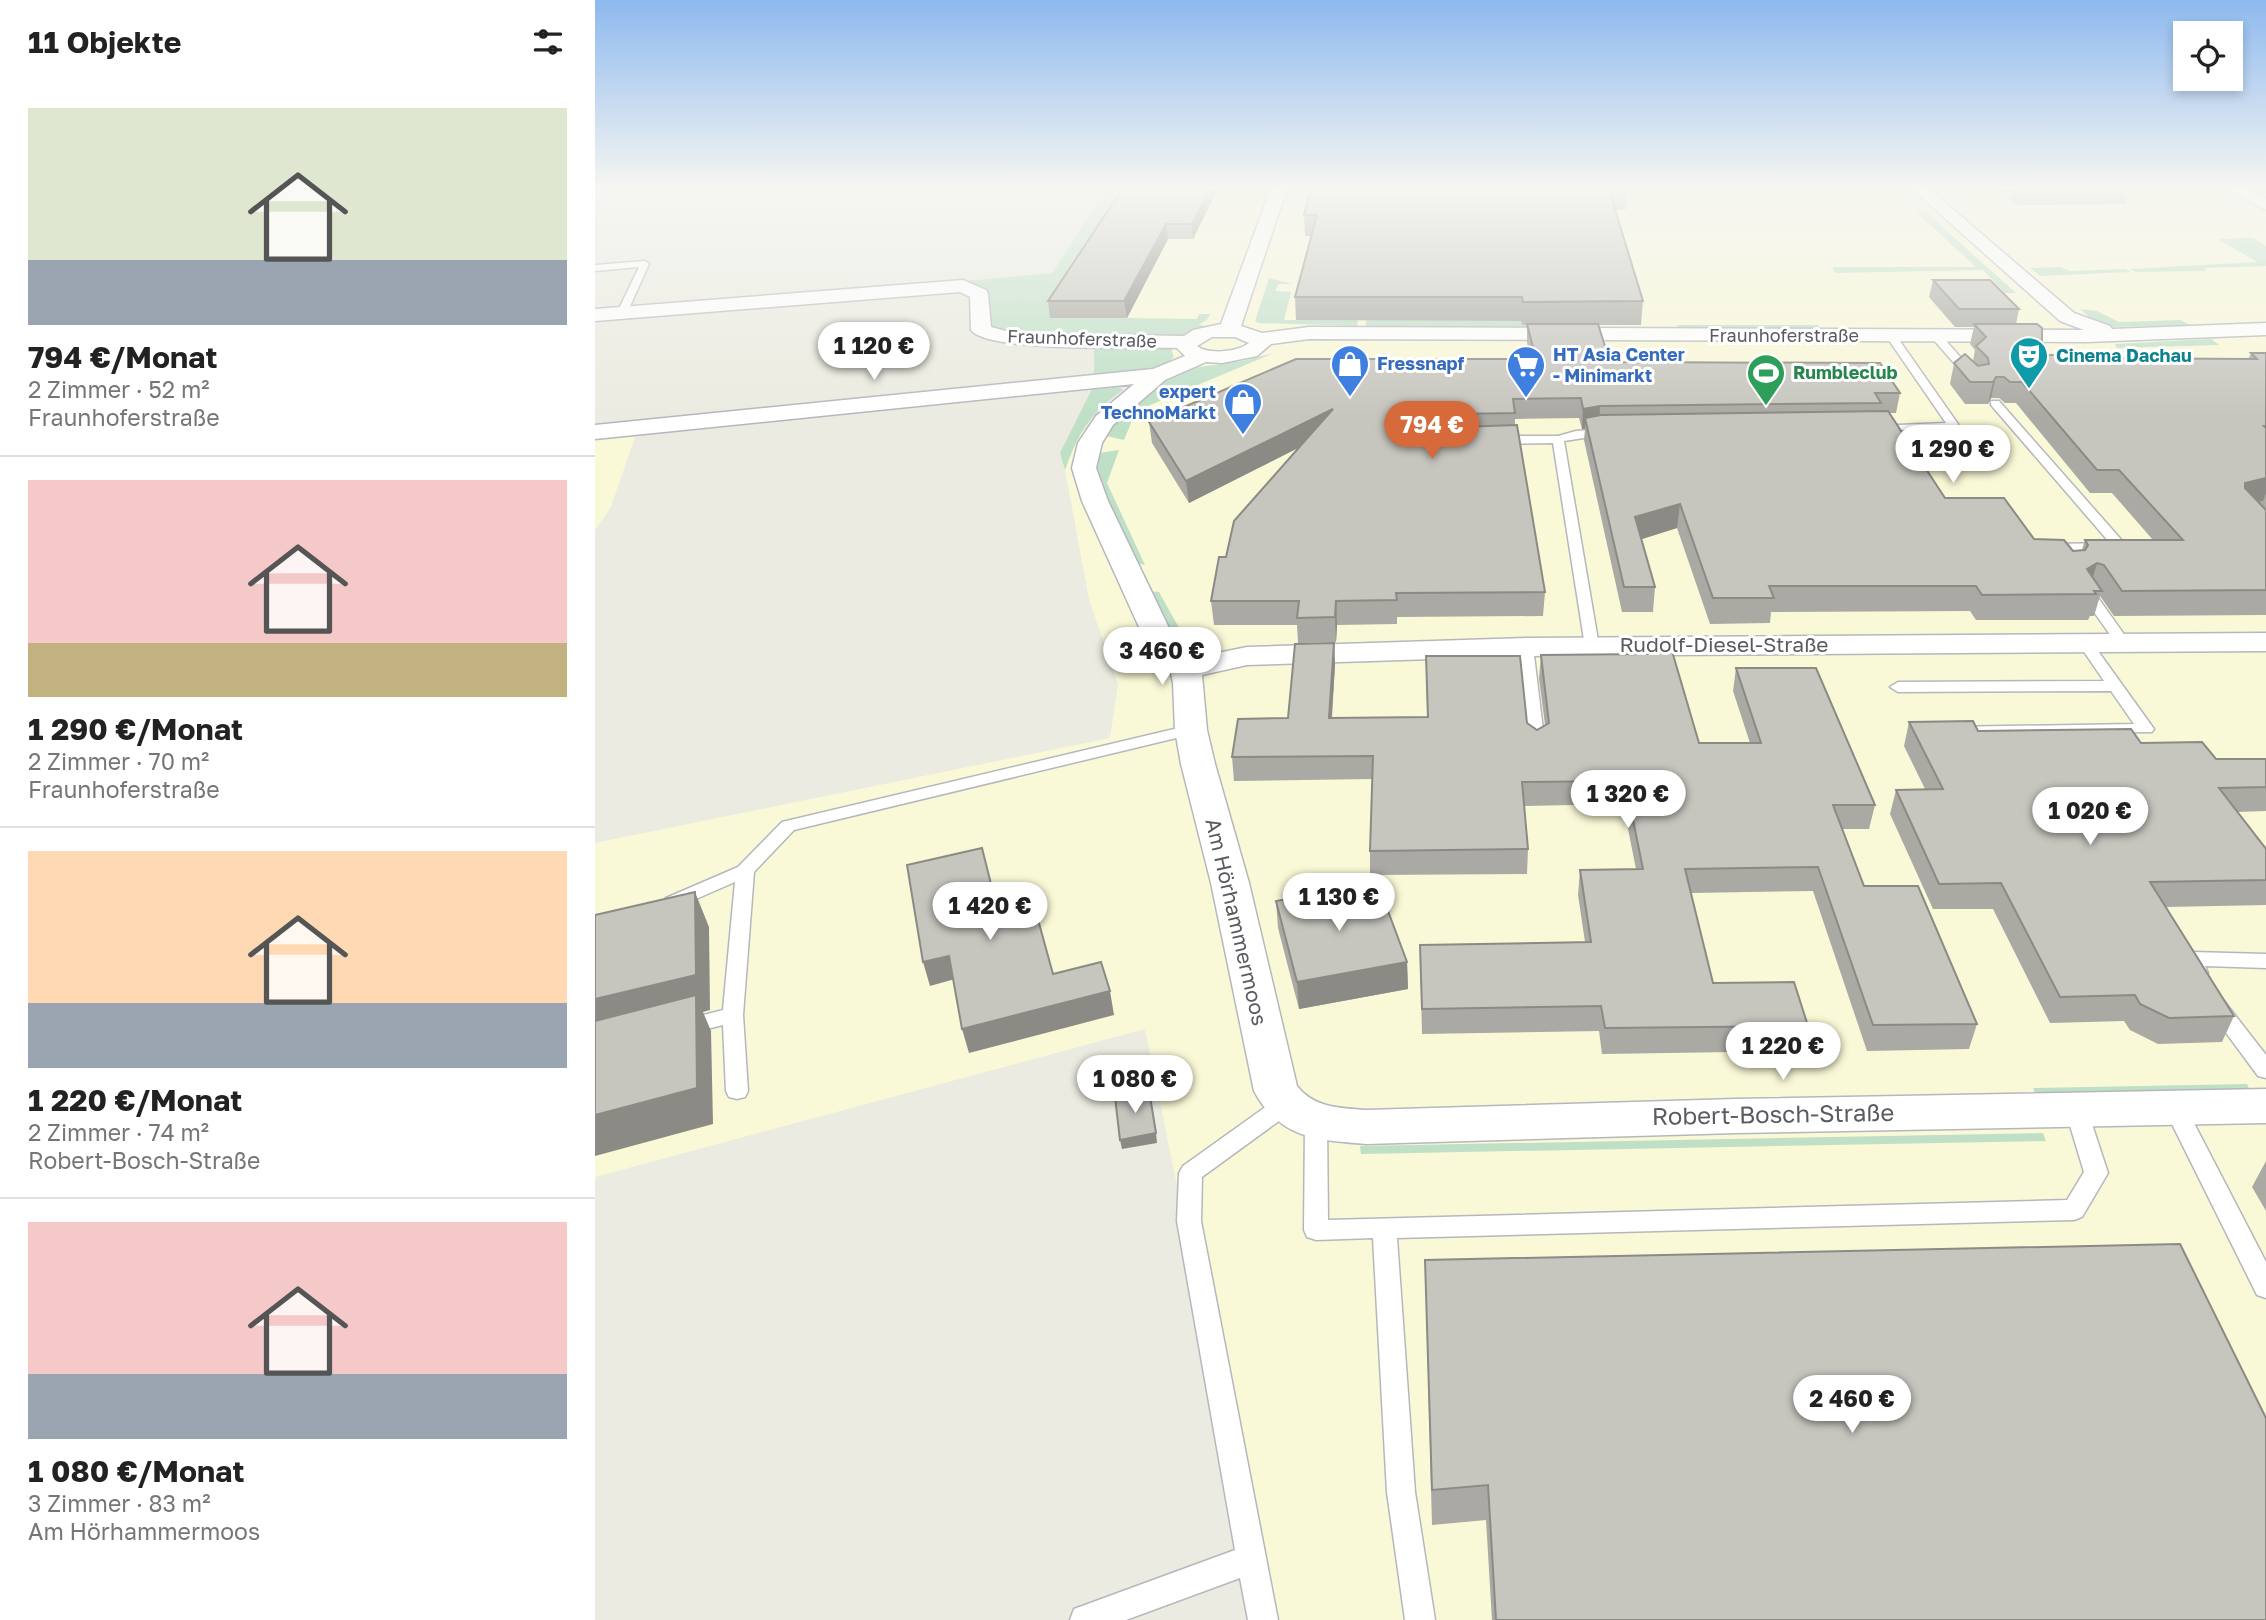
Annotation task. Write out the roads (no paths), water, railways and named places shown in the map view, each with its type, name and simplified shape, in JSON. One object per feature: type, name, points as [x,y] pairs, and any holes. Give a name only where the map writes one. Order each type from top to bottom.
[{"type":"street","points":[[1229,331],[1253,264]]},
{"type":"street","points":[[2006,264],[2067,317],[2092,328],[2141,335]]},
{"type":"street","name":"Fraunhoferstraße","points":[[595,315],[963,286],[979,294],[981,330],[1013,339],[1195,349],[1242,355],[1257,349],[1260,339]]},
{"type":"street","points":[[2022,335],[2051,332],[2066,326],[2067,317]]},
{"type":"street","name":"Fraunhoferstraße","points":[[1195,349],[1203,334],[1229,331],[1248,333],[1260,339],[1309,333],[1936,336],[2141,335],[2266,329]]},
{"type":"street","name":"Am Hörhammermoos","points":[[1195,349],[1157,375],[1104,421],[1090,443],[1084,468],[1095,501],[1154,627],[1185,669],[1189,683],[1191,730],[1230,883],[1276,1091],[1301,1113]]},
{"type":"street","name":"Fraunhoferstraße","points":[[595,432],[1157,375]]},
{"type":"street","name":"Rudolf-Diesel-Straße","points":[[1185,669],[1247,656],[1527,647],[2266,642]]},
{"type":"street","name":"Robert-Bosch-Straße","points":[[1301,1113],[1366,1127],[2266,1106]]},
{"type":"lane","points":[[595,268],[645,264],[622,313]]},
{"type":"lane","points":[[1856,430],[1954,426],[1891,336]]},
{"type":"lane","points":[[1936,336],[1977,383]]},
{"type":"lane","points":[[1995,404],[2120,547],[2054,548],[2063,559]]},
{"type":"lane","points":[[1487,440],[1557,439],[1576,434],[1626,432]]},
{"type":"lane","points":[[1557,439],[1592,646]]},
{"type":"lane","points":[[2089,595],[2123,643]]},
{"type":"lane","points":[[1940,730],[2146,729],[2085,643]]},
{"type":"lane","points":[[1527,647],[1537,746]]},
{"type":"lane","points":[[1898,687],[2116,686]]},
{"type":"lane","points":[[658,906],[745,871],[788,826],[1191,730]]},
{"type":"lane","points":[[737,1091],[733,1015],[745,871]]},
{"type":"lane","points":[[2266,961],[2192,959],[2207,993],[2266,1070]]},
{"type":"lane","points":[[658,1034],[733,1015]]},
{"type":"lane","points":[[2175,1108],[2266,1287]]},
{"type":"lane","points":[[1263,1620],[1189,1221],[1191,1173],[1301,1113],[1316,1230],[2074,1210],[2096,1173],[2076,1109]]},
{"type":"lane","points":[[1384,1228],[1401,1492],[1420,1620]]},
{"type":"lane","points":[[1085,1620],[1251,1559]]},
{"type":"place","name":"Cinema Dachau","points":[[2029,390]]},
{"type":"place","name":"Fressnapf","points":[[1350,398]]},
{"type":"place","name":"HT Asia Center - Minimarkt","points":[[1526,399]]},
{"type":"place","name":"Rumbleclub","points":[[1766,407]]},
{"type":"place","name":"expert TechnoMarkt","points":[[1243,436]]}]
